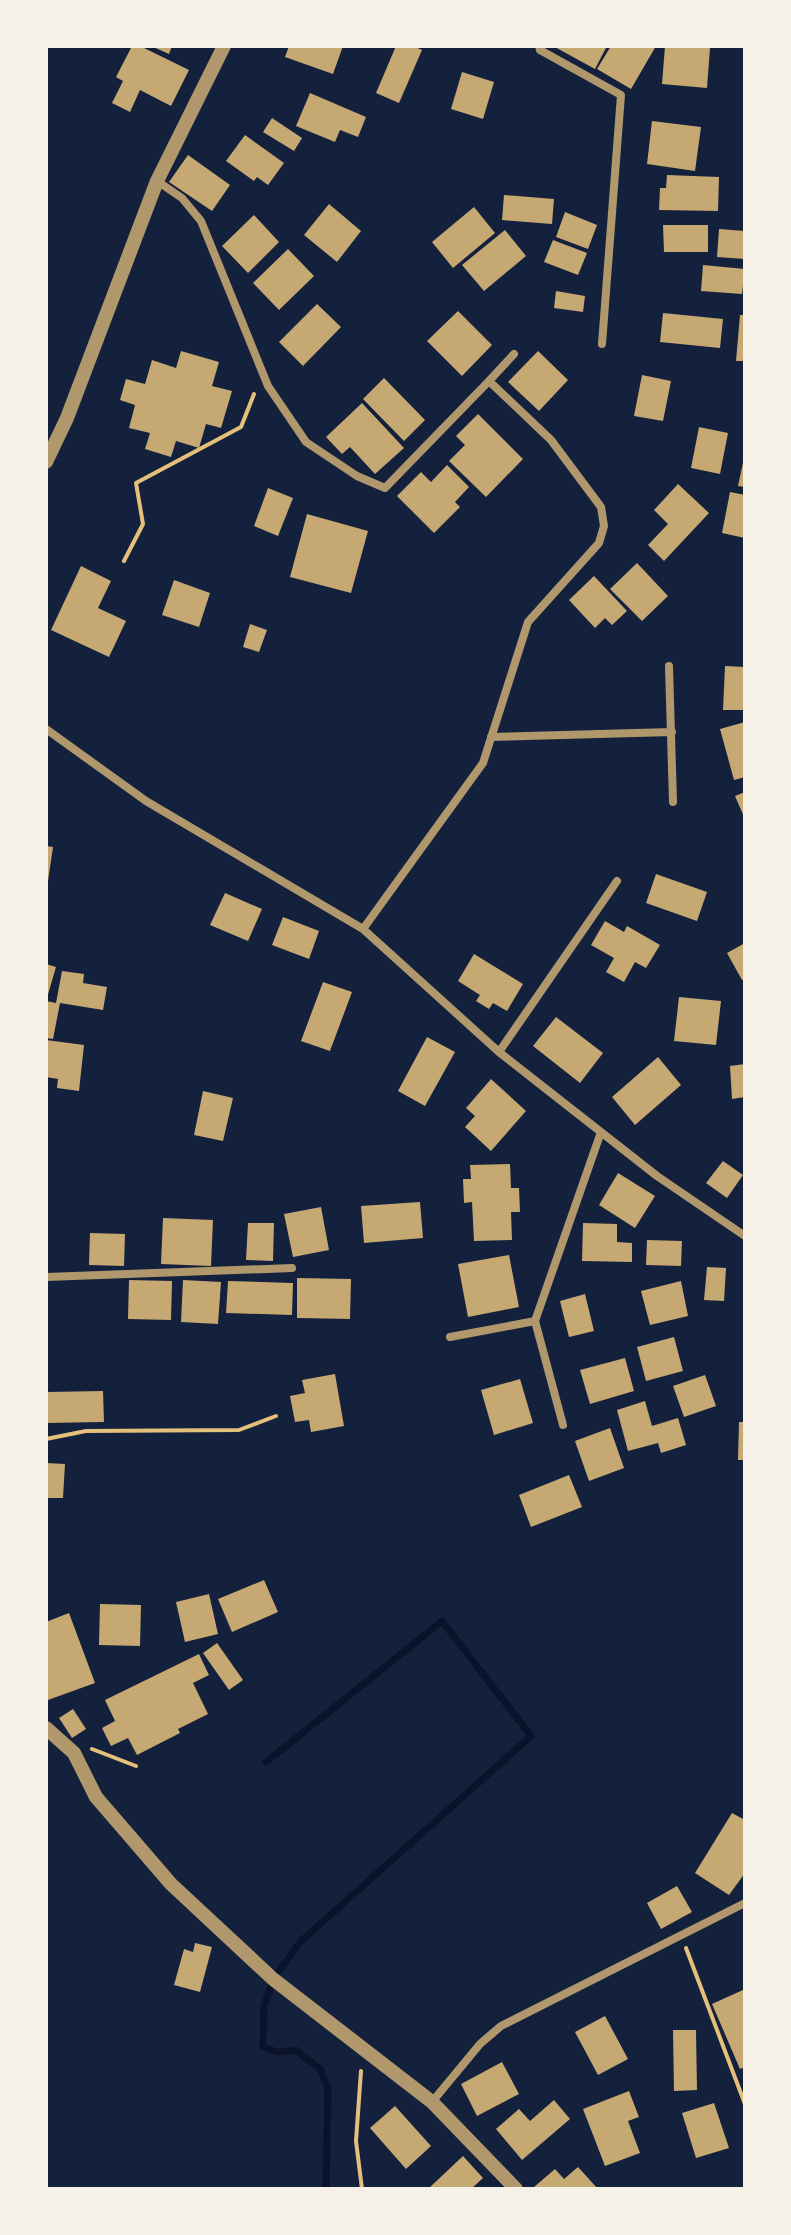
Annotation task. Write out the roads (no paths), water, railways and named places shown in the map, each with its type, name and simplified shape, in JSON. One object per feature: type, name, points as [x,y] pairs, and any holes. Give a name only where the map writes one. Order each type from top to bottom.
[{"type":"street","points":[[46,462],[67,418],[157,181],[224,46]]},
{"type":"street","points":[[539,46],[540,50],[621,95],[602,344]]},
{"type":"street","points":[[157,181],[182,198],[201,221],[268,386],[306,442],[357,476],[385,488],[514,354]]},
{"type":"street","points":[[363,929],[483,763],[528,622],[599,543],[604,526],[601,507],[551,440],[489,381]]},
{"type":"street","points":[[669,666],[673,802]]},
{"type":"street","points":[[46,729],[146,801],[363,929],[499,1052],[657,1176],[745,1236]]},
{"type":"street","points":[[491,737],[672,732]]},
{"type":"street","points":[[499,1052],[617,881]]},
{"type":"street","points":[[563,1425],[535,1321],[601,1132]]},
{"type":"street","points":[[46,1277],[292,1268]]},
{"type":"street","points":[[450,1337],[535,1321]]},
{"type":"street","points":[[46,1728],[74,1753],[96,1797],[171,1884],[273,1979],[432,2102],[516,2189]]},
{"type":"street","points":[[432,2102],[480,2044],[501,2026],[745,1903]]},
{"type":"waterway","points":[[266,1762],[442,1621],[531,1736],[300,1942],[273,1979],[264,2006],[263,2047],[277,2052],[296,2050],[320,2069],[328,2089],[326,2189]]}]
